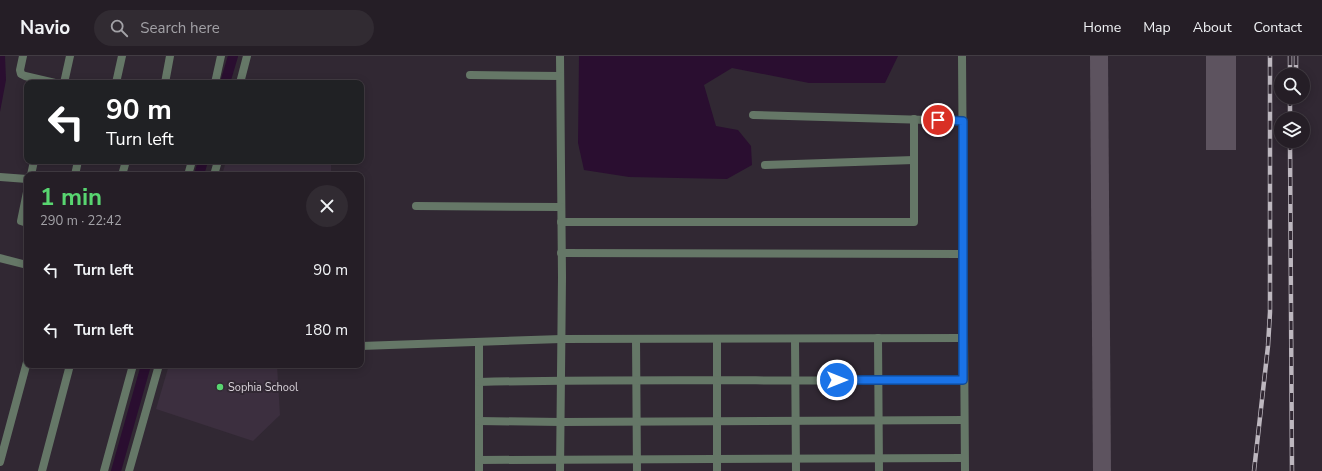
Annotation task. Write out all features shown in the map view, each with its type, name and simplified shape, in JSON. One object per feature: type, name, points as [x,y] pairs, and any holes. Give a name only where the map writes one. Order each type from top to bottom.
[{"type":"street","points":[[23,56],[20,70],[21,74],[43,80]]},
{"type":"street","points":[[65,80],[70,56]]},
{"type":"street","points":[[117,80],[122,56]]},
{"type":"street","points":[[166,80],[170,56]]},
{"type":"street","points":[[216,80],[221,56]]},
{"type":"street","points":[[241,80],[247,56]]},
{"type":"street","points":[[560,56],[560,471]]},
{"type":"street","points":[[962,56],[963,380],[965,471]]},
{"type":"street","points":[[470,75],[560,76]]},
{"type":"street","points":[[754,115],[963,121]]},
{"type":"street","points":[[561,222],[914,222],[914,120]]},
{"type":"street","points":[[765,164],[914,160]]},
{"type":"street","points":[[0,177],[24,179]]},
{"type":"street","points":[[24,206],[21,221],[24,222]]},
{"type":"street","points":[[416,206],[561,206]]},
{"type":"street","points":[[561,253],[963,254]]},
{"type":"street","points":[[0,258],[24,264]]},
{"type":"street","points":[[795,338],[796,471]]},
{"type":"street","points":[[878,338],[878,471]]},
{"type":"street","points":[[364,346],[561,339],[963,338]]},
{"type":"street","points":[[636,339],[637,471]]},
{"type":"street","points":[[716,339],[717,471]]},
{"type":"street","points":[[479,342],[479,471]]},
{"type":"street","points":[[0,462],[25,368]]},
{"type":"street","points":[[42,471],[69,368]]},
{"type":"street","points":[[104,471],[132,368]]},
{"type":"street","points":[[129,471],[158,368]]},
{"type":"street","points":[[479,382],[561,380],[963,380]]},
{"type":"street","points":[[479,421],[637,422],[964,420]]},
{"type":"street","points":[[479,460],[964,458]]},
{"type":"shaded area","points":[[0,56],[5,56],[6,80],[0,112]]},
{"type":"shaded area","points":[[579,56],[898,56],[885,83],[809,83],[732,68],[704,85],[716,126],[738,130],[751,146],[752,165],[727,179],[629,177],[584,170],[578,143]]},
{"type":"shaded area","points":[[225,164],[331,164],[331,172],[223,172]]},
{"type":"shaded area","name":"Sophia School","points":[[168,368],[277,368],[280,415],[253,441],[156,409]]},
{"type":"building","points":[[1090,56],[1108,56],[1111,471],[1093,471]]},
{"type":"building","points":[[1206,56],[1236,56],[1236,150],[1206,150]]},
{"type":"waterway","points":[[226,80],[233,56]]},
{"type":"waterway","points":[[200,172],[202,164]]},
{"type":"waterway","points":[[116,471],[145,368]]},
{"type":"railway","points":[[1254,471],[1268,346],[1270,312],[1270,56]]},
{"type":"railway","points":[[1290,56],[1290,68]]},
{"type":"railway","points":[[1296,56],[1296,68]]},
{"type":"railway","points":[[1290,104],[1290,112]]},
{"type":"railway","points":[[1290,148],[1292,471]]},
{"type":"place","name":"Sophia School","points":[[220,387]]},
{"type":"route","points":[[837,380],[963,380],[963,121],[938,120]]}]
